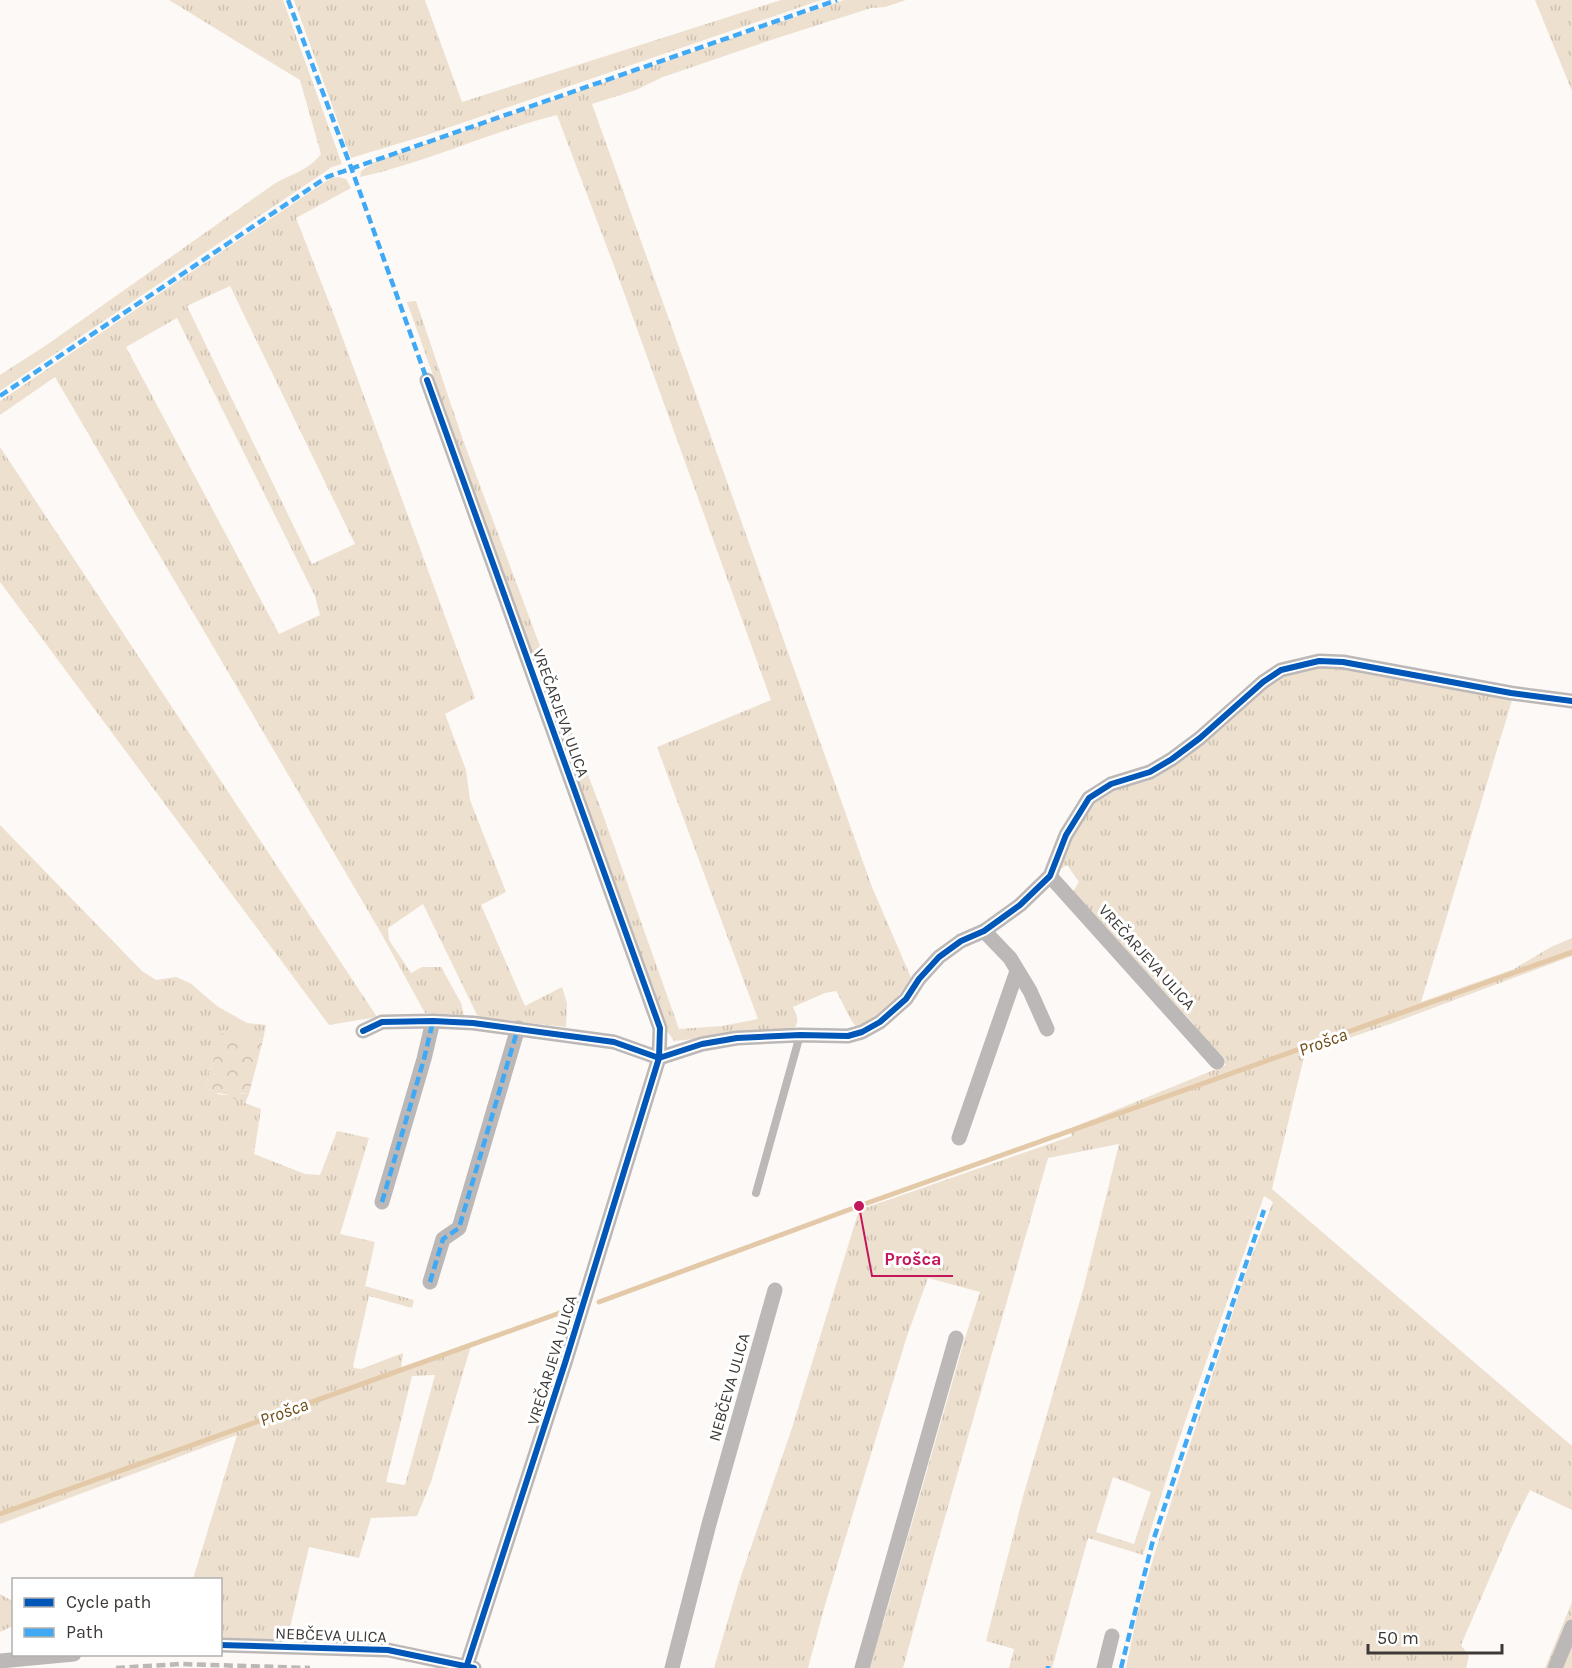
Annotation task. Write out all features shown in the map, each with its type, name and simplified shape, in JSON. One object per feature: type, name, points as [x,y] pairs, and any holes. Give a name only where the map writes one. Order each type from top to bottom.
[{"type":"street","name":"VREČARJEVA ULICA","points":[[426,380],[660,1028],[658,1058],[469,1667]]},
{"type":"street","points":[[363,1030],[382,1022],[433,1021],[518,1028],[614,1042],[658,1058],[702,1044],[737,1038],[800,1035],[848,1036],[862,1032],[880,1022],[906,999],[919,979],[939,957],[961,941],[984,931],[1020,905],[1050,876],[1066,835],[1089,798],[1111,784],[1150,772],[1172,759],[1200,738],[1263,682],[1281,670],[1320,661],[1343,662],[1511,693],[1572,701]]},
{"type":"street","name":"VREČARJEVA ULICA","points":[[1050,876],[1217,1062]]},
{"type":"street","points":[[984,931],[1005,951],[1030,991],[1047,1029]]},
{"type":"street","points":[[959,1138],[1017,970]]},
{"type":"street","points":[[382,1202],[433,1021]]},
{"type":"street","points":[[430,1282],[443,1239],[459,1228],[518,1028]]},
{"type":"street","name":"NEBČEVA ULICA","points":[[672,1668],[709,1524],[775,1290]]},
{"type":"street","points":[[862,1668],[956,1338]]},
{"type":"street","points":[[1556,1668],[1572,1627]]},
{"type":"street","points":[[1104,1668],[1112,1636]]},
{"type":"street","name":"NEBČEVA ULICA","points":[[222,1646],[388,1650],[469,1667]]},
{"type":"street","points":[[0,1661],[44,1656]]},
{"type":"lane","points":[[756,1192],[800,1035]]},
{"type":"green space","points":[[169,0],[283,0],[342,164],[332,167],[0,391],[0,375],[48,344],[274,184],[311,164],[321,154],[300,80]]},
{"type":"green space","points":[[294,0],[425,0],[462,102],[781,0],[821,0],[427,135],[351,158]]},
{"type":"green space","points":[[844,0],[906,0],[885,7],[871,8],[771,40],[592,104],[872,887],[912,980],[884,1012],[857,1027],[836,991],[825,993],[793,1007],[797,1021],[795,1027],[786,1030],[674,1041],[663,1025],[407,302],[416,301],[463,440],[602,812],[679,1029],[722,1026],[758,1019],[657,747],[771,700],[619,279],[557,115],[360,177],[361,171],[376,161]]},
{"type":"green space","points":[[1535,0],[1572,0],[1572,91]]},
{"type":"green space","points":[[331,178],[346,179],[351,188],[296,218],[336,320],[475,698],[445,714],[466,770],[470,800],[506,892],[481,905],[525,1006],[562,987],[567,1003],[566,1027],[482,1018],[477,1015],[423,904],[388,928],[389,940],[411,973],[422,967],[441,967],[461,1003],[464,1015],[425,1013],[381,933],[55,377],[0,415],[0,401]],"holes":[[[230,286],[355,544],[312,564],[187,306]],[[177,318],[315,596],[320,615],[279,634],[126,347]]]},
{"type":"green space","points":[[0,447],[377,1017],[329,1025],[0,582]]},
{"type":"green space","points":[[1327,666],[1513,697],[1421,1002],[1514,969],[1551,947],[1572,938],[1572,956],[1393,1023],[1305,1053],[1272,1189],[1572,1446],[1572,1510],[1530,1490],[1512,1526],[1461,1645],[1469,1656],[1466,1668],[1126,1668],[1138,1611],[1155,1552],[1247,1269],[1273,1202],[1264,1196],[1177,1445],[1143,1555],[1088,1538],[1052,1668],[1009,1668],[1014,1649],[986,1641],[1024,1493],[1083,1290],[1119,1144],[1048,1158],[903,1668],[867,1668],[879,1623],[883,1624],[980,1292],[928,1278],[907,1336],[808,1668],[714,1668],[739,1582],[792,1428],[859,1210],[1072,1136],[1069,1129],[1226,1065],[1192,1022],[1072,893],[1079,882],[1067,865],[1059,870],[1067,844],[1095,799],[1147,776],[1281,676]],"holes":[[[1113,1477],[1151,1492],[1134,1544],[1096,1532]]]},
{"type":"green space","points":[[0,825],[142,971],[156,980],[176,977],[190,983],[217,1006],[247,1023],[266,1025],[263,1040],[223,1031],[204,1090],[222,1095],[249,1094],[245,1103],[261,1109],[254,1154],[305,1174],[320,1175],[337,1131],[369,1138],[340,1234],[375,1242],[365,1286],[414,1300],[412,1308],[369,1296],[354,1368],[361,1369],[403,1353],[401,1369],[472,1342],[431,1482],[417,1516],[371,1518],[359,1558],[309,1547],[287,1640],[222,1639],[222,1578],[193,1578],[237,1435],[0,1524]],"holes":[[[435,1375],[405,1485],[386,1482],[412,1376]]]},
{"type":"green space","points":[[223,1030],[263,1040],[249,1094],[241,1093],[238,1101],[229,1095],[214,1094],[204,1090]]},
{"type":"green space","points":[[0,1594],[12,1601],[12,1626],[0,1632]]},
{"type":"green space","points":[[1572,1602],[1572,1668],[1545,1668]]},
{"type":"waterway","name":"Prošca","points":[[599,1302],[859,1206],[1572,952]]},
{"type":"waterway","name":"Prošca","points":[[0,1514],[568,1310]]},
{"type":"railway","points":[[116,1668],[180,1664],[310,1668]]},
{"type":"marked path","points":[[288,0],[427,380]]},
{"type":"marked path","points":[[0,396],[327,177],[837,0]]},
{"type":"marked path","points":[[382,1202],[433,1021]]},
{"type":"marked path","points":[[430,1282],[443,1239],[459,1228],[518,1028]]},
{"type":"marked path","points":[[1121,1668],[1152,1544],[1264,1210]]},
{"type":"cycle path","points":[[427,380],[660,1028],[659,1058],[565,1363],[466,1668]]},
{"type":"cycle path","points":[[363,1031],[382,1022],[473,1023],[614,1042],[659,1058],[702,1044],[737,1038],[800,1035],[848,1036],[862,1032],[880,1022],[906,999],[919,979],[939,957],[961,941],[984,931],[1020,905],[1050,876],[1066,835],[1089,798],[1111,784],[1150,772],[1172,759],[1200,738],[1263,682],[1281,670],[1319,661],[1343,662],[1511,693],[1572,701]]},
{"type":"cycle path","points":[[222,1645],[388,1650],[474,1668]]},
{"type":"place","name":"Prošca","points":[[859,1206]]}]
